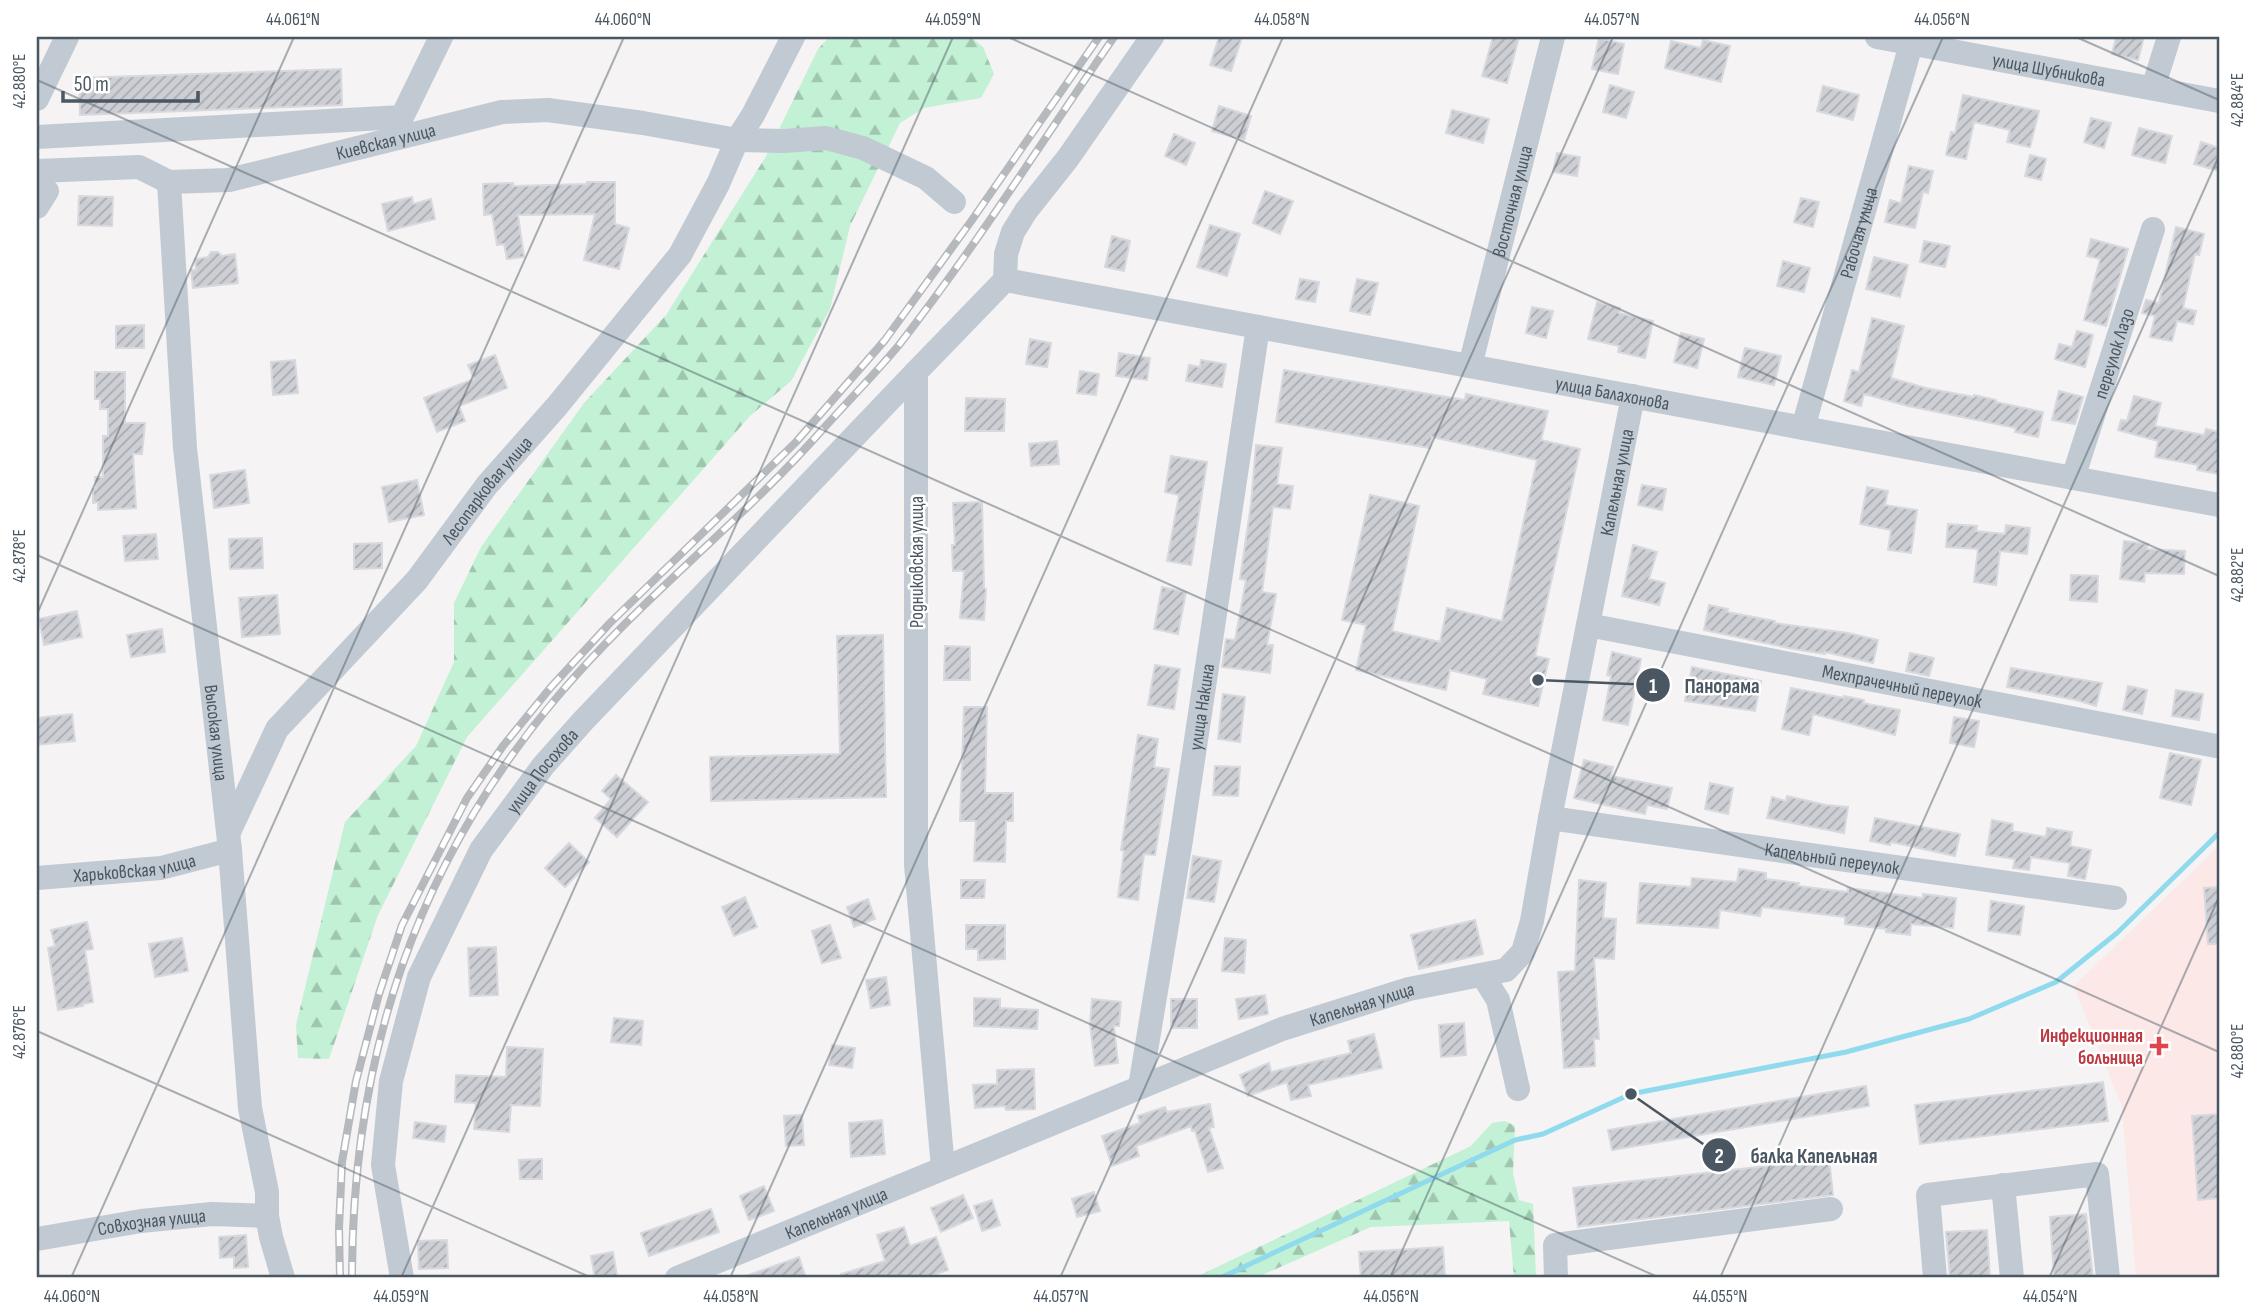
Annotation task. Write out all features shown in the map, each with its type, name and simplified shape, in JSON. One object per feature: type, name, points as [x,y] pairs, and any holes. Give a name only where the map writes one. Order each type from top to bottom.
[{"type":"street","points":[[37,99],[66,37]]},
{"type":"street","points":[[37,137],[402,117],[442,37]]},
{"type":"street","name":"Лесопарковая улица","points":[[229,841],[278,729],[417,580],[487,485],[558,406],[680,255],[718,184],[737,140],[753,115],[793,37]]},
{"type":"street","points":[[916,372],[1004,280],[1006,254],[1013,232],[1152,37]]},
{"type":"street","name":"Восточная улица","points":[[1470,366],[1553,37]]},
{"type":"street","name":"улица Шубникова","points":[[1877,37],[1912,40],[2219,101]]},
{"type":"street","points":[[2153,88],[2169,37]]},
{"type":"street","name":"Рабочая улица","points":[[1802,428],[1912,40]]},
{"type":"street","name":"Киевская улица","points":[[39,188],[139,167],[169,182],[229,180],[502,112],[548,110],[737,140],[826,138],[863,148],[926,178],[954,202]]},
{"type":"street","name":"Высокая улица","points":[[169,182],[185,448],[229,841],[250,1108],[268,1192],[267,1216],[271,1237],[283,1278]]},
{"type":"street","name":"переулок Лазо","points":[[2073,478],[2153,229]]},
{"type":"street","name":"улица Балахонова","points":[[1004,280],[2219,505]]},
{"type":"street","name":"улица Накина","points":[[1140,1087],[1184,826],[1258,327]]},
{"type":"street","name":"Родниковская улица","points":[[916,372],[916,865],[943,1168]]},
{"type":"street","name":"улица Посохова","points":[[402,1278],[383,1165],[391,1081],[419,976],[481,850],[543,766],[583,721],[916,372]]},
{"type":"street","name":"Капельная улица","points":[[677,1278],[1282,1029],[1409,989],[1506,970],[1523,952],[1532,921],[1633,396]]},
{"type":"street","name":"Мехпрачечный переулок","points":[[1588,625],[2216,746]]},
{"type":"street","name":"Капельный переулок","points":[[1550,818],[2115,898]]},
{"type":"street","name":"Харьковская улица","points":[[37,878],[161,868],[229,841]]},
{"type":"street","points":[[1483,976],[1499,1000],[1517,1089]]},
{"type":"street","points":[[1935,1278],[1928,1195],[2097,1174],[2108,1278]]},
{"type":"street","points":[[2003,1185],[2012,1278]]},
{"type":"street","points":[[1556,1278],[1555,1245],[1831,1209]]},
{"type":"street","name":"Совхозная улица","points":[[37,1239],[212,1214],[267,1216]]},
{"type":"shaded area","name":"Инфекционная больница","points":[[2219,846],[2219,1278],[2136,1278],[2122,1106],[2074,986]]},
{"type":"green space","points":[[829,37],[971,37],[983,47],[994,74],[981,98],[924,108],[900,123],[850,226],[830,309],[791,381],[750,416],[467,737],[378,915],[329,1059],[298,1058],[296,1025],[345,822],[416,746],[454,662],[454,603],[481,547],[584,403],[666,315],[765,158],[818,49]]},
{"type":"green space","points":[[1505,1121],[1515,1126],[1513,1173],[1519,1200],[1533,1204],[1536,1278],[1514,1278],[1509,1221],[1371,1227],[1255,1278],[1194,1278],[1471,1146],[1492,1123]]},
{"type":"building","points":[[1219,37],[1242,37],[1231,71],[1210,65]]},
{"type":"building","points":[[1493,37],[1519,37],[1507,83],[1482,76]]},
{"type":"building","points":[[2116,37],[2144,37],[2138,60],[2112,54]]},
{"type":"building","points":[[1599,38],[1624,44],[1618,74],[1592,69]]},
{"type":"building","points":[[1703,40],[1730,46],[1721,82],[1665,68],[1671,41],[1701,48]]},
{"type":"building","points":[[341,69],[342,105],[80,115],[79,78]]},
{"type":"building","points":[[1610,85],[1634,92],[1626,118],[1603,112]]},
{"type":"building","points":[[1823,86],[1859,95],[1853,120],[1817,111]]},
{"type":"building","points":[[1963,95],[2039,111],[2030,147],[2007,142],[2010,130],[1974,122],[1966,159],[1946,155],[1951,132],[1955,133]]},
{"type":"building","points":[[1219,106],[1251,116],[1244,140],[1212,131]]},
{"type":"building","points":[[1452,110],[1489,119],[1483,143],[1446,133]]},
{"type":"building","points":[[2091,118],[2111,123],[2104,148],[2084,142]]},
{"type":"building","points":[[2139,128],[2172,136],[2165,163],[2132,155]]},
{"type":"building","points":[[1174,134],[1195,143],[1186,165],[1165,156]]},
{"type":"building","points":[[2201,142],[2219,148],[2219,171],[2194,164]]},
{"type":"building","points":[[1557,153],[1580,157],[1577,176],[1553,172]]},
{"type":"building","points":[[2030,155],[2046,159],[2041,180],[2025,176]]},
{"type":"building","points":[[1909,166],[1933,171],[1928,193],[1923,192],[1915,228],[1885,222],[1890,200],[1901,203]]},
{"type":"building","points":[[615,182],[615,224],[629,228],[619,269],[584,260],[595,214],[518,215],[524,257],[507,259],[504,244],[497,245],[492,214],[484,215],[483,184],[513,183],[513,186]]},
{"type":"building","points":[[1265,191],[1293,201],[1280,234],[1253,223]]},
{"type":"building","points":[[79,196],[113,197],[112,226],[78,225]]},
{"type":"building","points":[[412,197],[413,204],[431,199],[435,219],[388,231],[382,204]]},
{"type":"building","points":[[1801,198],[1819,202],[1813,227],[1794,222]]},
{"type":"building","points":[[1210,225],[1240,234],[1227,276],[1197,267]]},
{"type":"building","points":[[2176,227],[2204,234],[2199,255],[2195,254],[2183,308],[2196,311],[2193,324],[2177,321],[2172,341],[2150,337],[2155,316],[2142,313],[2146,300],[2159,303]]},
{"type":"building","points":[[1112,236],[1130,241],[1124,271],[1105,267]]},
{"type":"building","points":[[2091,239],[2128,249],[2106,326],[2084,320],[2100,259],[2087,256]]},
{"type":"building","points":[[1924,241],[1950,246],[1945,267],[1920,262]]},
{"type":"building","points":[[211,252],[218,252],[222,256],[235,254],[238,283],[193,288],[191,270],[196,270],[195,259],[208,257]]},
{"type":"building","points":[[1874,257],[1908,265],[1900,297],[1866,289]]},
{"type":"building","points":[[1783,261],[1810,268],[1804,292],[1777,286]]},
{"type":"building","points":[[1300,279],[1319,282],[1315,302],[1296,299]]},
{"type":"building","points":[[1357,279],[1378,283],[1370,315],[1350,311]]},
{"type":"building","points":[[1597,302],[1620,308],[1619,313],[1653,321],[1645,358],[1618,352],[1619,346],[1588,339]]},
{"type":"building","points":[[1532,307],[1553,311],[1546,338],[1526,333]]},
{"type":"building","points":[[1872,318],[1904,326],[1891,378],[1926,388],[1974,395],[2043,412],[2038,437],[2015,432],[2016,428],[1908,406],[1864,394],[1861,406],[1844,401],[1852,370],[1859,372]]},
{"type":"building","points":[[144,325],[144,348],[116,348],[116,326]]},
{"type":"building","points":[[2077,331],[2093,335],[2085,367],[2055,359],[2059,344],[2072,347]]},
{"type":"building","points":[[1681,333],[1704,339],[1697,368],[1674,362]]},
{"type":"building","points":[[1030,339],[1051,343],[1047,367],[1026,364]]},
{"type":"building","points":[[1745,348],[1781,356],[1774,385],[1738,377]]},
{"type":"building","points":[[1119,353],[1150,358],[1147,380],[1116,376]]},
{"type":"building","points":[[495,355],[507,388],[459,406],[465,421],[437,432],[424,398],[474,379],[468,365]]},
{"type":"building","points":[[295,360],[298,393],[273,395],[271,362]]},
{"type":"building","points":[[1201,360],[1226,364],[1222,387],[1186,381],[1189,365],[1200,367]]},
{"type":"building","points":[[1284,370],[1465,400],[1466,394],[1548,411],[1541,440],[1580,449],[1535,656],[1549,659],[1538,706],[1483,694],[1487,679],[1450,670],[1446,690],[1356,670],[1366,625],[1342,620],[1370,495],[1419,506],[1392,631],[1440,642],[1447,608],[1502,621],[1537,460],[1432,437],[1430,448],[1276,422]]},
{"type":"building","points":[[1080,371],[1099,374],[1096,395],[1077,393]]},
{"type":"building","points":[[95,372],[125,372],[125,423],[145,423],[142,454],[133,454],[136,508],[98,510],[98,502],[93,503],[95,477],[103,477],[103,436],[108,436],[108,409],[100,409],[100,399],[95,399]]},
{"type":"building","points":[[2059,391],[2083,397],[2075,424],[2052,420]]},
{"type":"building","points":[[2134,396],[2161,403],[2155,426],[2204,435],[2206,429],[2219,432],[2219,474],[2197,470],[2198,465],[2155,457],[2158,441],[2118,430],[2121,420],[2127,421]]},
{"type":"building","points":[[966,398],[1005,399],[1004,431],[965,431]]},
{"type":"building","points":[[1057,441],[1059,464],[1031,466],[1029,444]]},
{"type":"building","points":[[1256,445],[1282,448],[1277,484],[1293,486],[1290,509],[1273,507],[1262,592],[1276,594],[1267,645],[1273,645],[1270,673],[1222,667],[1226,639],[1235,640],[1246,580],[1240,579]]},
{"type":"building","points":[[1171,456],[1207,462],[1191,565],[1167,561],[1179,495],[1165,492]]},
{"type":"building","points":[[245,470],[249,503],[214,508],[210,475]]},
{"type":"building","points":[[417,480],[424,515],[389,522],[382,487]]},
{"type":"building","points":[[1642,485],[1666,489],[1662,510],[1638,505]]},
{"type":"building","points":[[1867,487],[1888,491],[1885,505],[1917,510],[1911,553],[1888,550],[1891,530],[1860,524]]},
{"type":"building","points":[[982,502],[986,589],[984,620],[960,618],[964,571],[953,571],[953,503]]},
{"type":"building","points":[[1948,524],[1977,526],[1976,531],[2005,534],[2006,525],[2030,528],[2027,554],[2000,551],[1996,585],[1974,582],[1978,549],[1946,547]]},
{"type":"building","points":[[156,534],[158,559],[125,561],[123,536]]},
{"type":"building","points":[[262,538],[263,568],[230,569],[229,539]]},
{"type":"building","points":[[2124,541],[2148,544],[2147,549],[2185,551],[2184,574],[2145,573],[2144,582],[2120,579]]},
{"type":"building","points":[[382,543],[382,568],[354,569],[354,544]]},
{"type":"building","points":[[1633,545],[1657,552],[1649,579],[1665,583],[1659,605],[1622,596]]},
{"type":"building","points":[[2071,575],[2098,576],[2097,602],[2070,600]]},
{"type":"building","points":[[1162,587],[1186,592],[1178,634],[1154,629]]},
{"type":"building","points":[[277,595],[280,634],[242,637],[239,598]]},
{"type":"building","points":[[1709,605],[1728,609],[1727,612],[1775,621],[1774,623],[1878,640],[1873,663],[1704,630]]},
{"type":"building","points":[[77,611],[82,637],[44,645],[39,619]]},
{"type":"building","points":[[162,629],[165,652],[131,657],[127,635]]},
{"type":"building","points":[[883,635],[886,797],[711,801],[710,757],[840,754],[837,636]]},
{"type":"building","points":[[945,646],[970,647],[970,680],[944,680]]},
{"type":"building","points":[[1612,652],[1641,659],[1628,725],[1603,720],[1611,676],[1607,675]]},
{"type":"building","points":[[1910,653],[1934,658],[1929,676],[1906,671]]},
{"type":"building","points":[[1155,665],[1180,669],[1174,709],[1148,705]]},
{"type":"building","points":[[1692,667],[1761,681],[1755,711],[1685,701]]},
{"type":"building","points":[[2011,668],[2102,683],[2096,706],[2007,687]]},
{"type":"building","points":[[2128,686],[2147,690],[2142,714],[2123,710]]},
{"type":"building","points":[[1791,688],[1864,700],[1863,703],[1900,710],[1895,735],[1813,714],[1809,735],[1782,729]]},
{"type":"building","points":[[2176,690],[2203,694],[2199,720],[2172,716]]},
{"type":"building","points":[[1223,694],[1245,697],[1240,742],[1218,739]]},
{"type":"building","points":[[964,707],[987,707],[985,793],[1013,793],[1013,821],[1006,821],[1005,862],[974,861],[976,821],[960,821]]},
{"type":"building","points":[[72,714],[75,741],[37,745],[37,718]]},
{"type":"building","points":[[1954,717],[1979,721],[1974,747],[1950,743]]},
{"type":"building","points":[[1138,735],[1158,739],[1154,767],[1169,769],[1155,855],[1144,854],[1138,900],[1118,897],[1124,851],[1121,850]]},
{"type":"building","points":[[2170,753],[2201,760],[2191,805],[2160,798]]},
{"type":"building","points":[[1584,760],[1613,767],[1611,776],[1672,788],[1667,809],[1647,805],[1645,814],[1574,798]]},
{"type":"building","points":[[1215,766],[1240,767],[1238,796],[1213,795]]},
{"type":"building","points":[[616,775],[648,802],[617,837],[595,818],[611,799],[602,791]]},
{"type":"building","points":[[1710,783],[1733,788],[1728,814],[1705,809]]},
{"type":"building","points":[[1787,796],[1848,807],[1844,833],[1767,818],[1772,797],[1786,801]]},
{"type":"building","points":[[1875,818],[1960,834],[1955,856],[1891,842],[1890,845],[1870,841]]},
{"type":"building","points":[[1992,820],[2013,824],[2012,831],[2046,837],[2047,828],[2072,832],[2070,846],[2091,850],[2085,879],[2068,876],[2070,863],[2031,857],[2029,870],[2013,868],[2015,859],[1986,855]]},
{"type":"building","points":[[569,843],[589,862],[565,887],[545,868]]},
{"type":"building","points":[[1193,856],[1221,861],[1214,902],[1187,898]]},
{"type":"building","points":[[1739,869],[1766,873],[1766,879],[1799,883],[1798,886],[1848,892],[1848,888],[1923,898],[1923,894],[1956,898],[1953,928],[1911,924],[1910,935],[1845,924],[1845,917],[1762,907],[1760,916],[1720,910],[1718,928],[1637,923],[1640,883],[1691,887],[1692,878],[1737,882]]},
{"type":"building","points":[[961,880],[985,880],[984,898],[961,898]]},
{"type":"building","points":[[1579,880],[1606,883],[1603,918],[1616,919],[1614,959],[1594,958],[1599,1039],[1594,1039],[1595,1066],[1564,1068],[1558,972],[1575,971]]},
{"type":"building","points":[[2219,887],[2219,944],[2208,944],[2204,888]]},
{"type":"building","points":[[745,897],[757,927],[734,936],[722,907]]},
{"type":"building","points":[[868,899],[875,919],[854,927],[847,907]]},
{"type":"building","points":[[1991,901],[2024,906],[2020,935],[1988,931]]},
{"type":"building","points":[[1475,920],[1483,954],[1419,969],[1411,935]]},
{"type":"building","points":[[87,922],[93,949],[85,950],[93,1002],[58,1010],[48,948],[55,946],[51,930]]},
{"type":"building","points":[[830,925],[841,958],[822,963],[812,931]]},
{"type":"building","points":[[966,925],[1005,925],[1005,959],[978,960],[978,949],[966,949]]},
{"type":"building","points":[[182,938],[188,971],[155,977],[149,944]]},
{"type":"building","points":[[1225,938],[1246,940],[1244,973],[1222,971]]},
{"type":"building","points":[[496,947],[498,995],[470,996],[468,948]]},
{"type":"building","points":[[886,977],[890,1005],[871,1008],[866,980]]},
{"type":"building","points":[[1265,995],[1268,1014],[1239,1019],[1236,999]]},
{"type":"building","points":[[974,998],[1000,999],[1000,1008],[1038,1010],[1037,1029],[974,1026]]},
{"type":"building","points":[[1092,999],[1121,1002],[1119,1026],[1114,1026],[1118,1063],[1095,1066],[1090,1024]]},
{"type":"building","points":[[1171,999],[1197,999],[1197,1028],[1171,1028]]},
{"type":"building","points":[[614,1018],[643,1021],[641,1045],[611,1042]]},
{"type":"building","points":[[1464,1023],[1466,1055],[1441,1057],[1439,1025]]},
{"type":"building","points":[[1374,1034],[1382,1068],[1308,1085],[1311,1096],[1291,1100],[1287,1082],[1248,1096],[1240,1075],[1269,1063],[1271,1072],[1351,1053],[1348,1041]]},
{"type":"building","points":[[832,1045],[855,1048],[852,1068],[829,1065]]},
{"type":"building","points":[[507,1047],[543,1049],[540,1106],[511,1105],[509,1132],[474,1129],[476,1103],[455,1102],[456,1075],[506,1077]]},
{"type":"building","points":[[1034,1069],[1035,1109],[1006,1110],[1005,1106],[975,1108],[973,1085],[997,1084],[997,1070]]},
{"type":"building","points":[[2103,1082],[2108,1121],[1920,1144],[1915,1105]]},
{"type":"building","points":[[1866,1086],[1869,1106],[1612,1150],[1608,1130]]},
{"type":"building","points":[[1210,1104],[1214,1127],[1209,1128],[1223,1168],[1208,1172],[1191,1126],[1136,1146],[1139,1156],[1112,1166],[1102,1136],[1140,1123],[1138,1116],[1165,1107],[1167,1112]]},
{"type":"building","points":[[2219,1114],[2219,1198],[2198,1200],[2192,1116]]},
{"type":"building","points":[[802,1115],[804,1145],[786,1146],[784,1116]]},
{"type":"building","points":[[882,1120],[885,1154],[851,1157],[849,1123]]},
{"type":"building","points":[[415,1122],[446,1126],[444,1142],[413,1138]]},
{"type":"building","points":[[542,1159],[542,1179],[520,1179],[519,1160]]},
{"type":"building","points":[[1829,1159],[1833,1195],[1578,1227],[1573,1188]]},
{"type":"building","points":[[764,1186],[774,1211],[749,1220],[740,1196]]},
{"type":"building","points":[[1094,1192],[1100,1211],[1077,1217],[1072,1199]]},
{"type":"building","points":[[963,1195],[973,1218],[941,1232],[931,1208]]},
{"type":"building","points":[[992,1200],[1000,1225],[982,1231],[974,1206]]},
{"type":"building","points":[[711,1209],[719,1232],[649,1256],[641,1233]]},
{"type":"building","points":[[2086,1214],[2093,1278],[2054,1278],[2050,1217]]},
{"type":"building","points":[[904,1227],[910,1246],[936,1237],[948,1270],[925,1278],[842,1278],[841,1274],[885,1261],[877,1235]]},
{"type":"building","points":[[1987,1230],[1990,1278],[1950,1278],[1946,1232]]},
{"type":"building","points":[[246,1235],[248,1267],[234,1268],[234,1257],[220,1258],[219,1237]]},
{"type":"building","points":[[447,1240],[448,1268],[419,1269],[418,1241]]},
{"type":"building","points":[[1443,1247],[1445,1278],[1361,1278],[1359,1252]]},
{"type":"building","points":[[613,1252],[617,1276],[595,1278],[591,1256]]},
{"type":"building","points":[[799,1257],[806,1278],[746,1278],[746,1276]]},
{"type":"waterway","points":[[1220,1278],[1515,1140],[1543,1134],[1631,1094],[1846,1052],[1969,1019],[2056,982],[2117,933],[2219,833]]},
{"type":"railway","points":[[340,1278],[342,1162],[356,1081],[379,994],[402,925],[467,798],[503,746],[551,687],[610,623],[796,442],[885,340],[1099,37]]},
{"type":"railway","points":[[352,1278],[355,1197],[364,1118],[379,1042],[401,968],[430,896],[465,827],[508,761],[589,661],[791,464],[899,345],[982,231],[1114,37]]},
{"type":"place","name":"Панорама","points":[[1538,680]]},
{"type":"place","name":"Инфекционная больница","points":[[2159,1046]]},
{"type":"place","name":"балка Капельная","points":[[1631,1094]]}]
